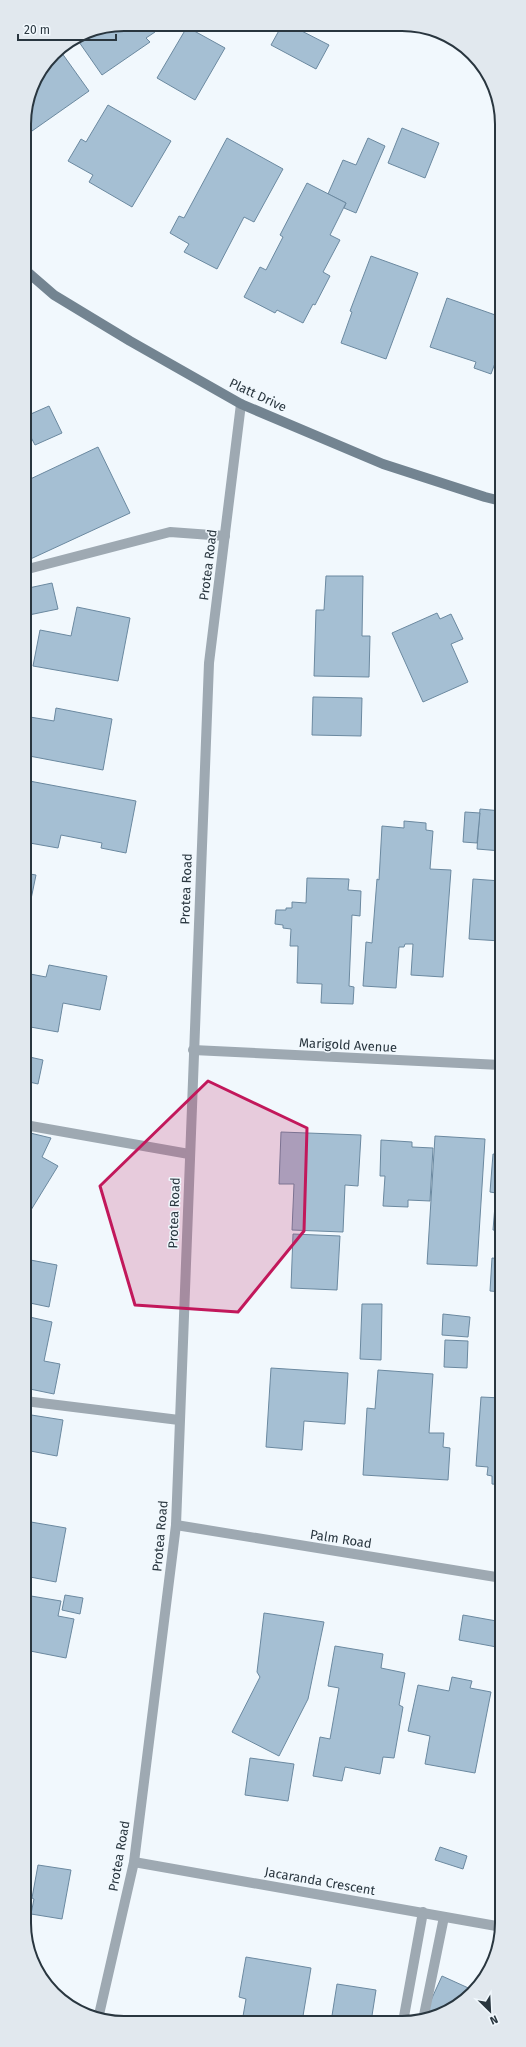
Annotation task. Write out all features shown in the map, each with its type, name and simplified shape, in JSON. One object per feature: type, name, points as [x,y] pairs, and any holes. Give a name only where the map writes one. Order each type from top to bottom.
[{"type":"street","name":"Platt Drive","points":[[31,275],[54,295],[130,341],[241,404],[383,464],[484,497],[495,499]]},
{"type":"street","name":"Protea Road","points":[[99,2013],[134,1862],[176,1525],[189,1154],[209,663],[241,404]]},
{"type":"street","points":[[31,568],[170,532],[225,536]]},
{"type":"street","name":"Marigold Avenue","points":[[193,1050],[495,1066]]},
{"type":"street","points":[[31,1126],[189,1154]]},
{"type":"street","points":[[31,1402],[179,1420]]},
{"type":"street","name":"Palm Road","points":[[176,1525],[495,1577]]},
{"type":"street","name":"Jacaranda Crescent","points":[[134,1862],[495,1926]]},
{"type":"street","points":[[404,2016],[423,1912]]},
{"type":"street","points":[[424,2013],[444,1916]]},
{"type":"highlighted area","points":[[208,1081],[307,1128],[304,1231],[238,1312],[135,1305],[100,1186]]},
{"type":"building","points":[[154,31],[146,38],[150,42],[102,75],[79,42],[94,36],[112,32]]},
{"type":"building","points":[[185,31],[194,31],[225,48],[195,100],[157,78]]},
{"type":"building","points":[[279,31],[302,31],[329,45],[316,69],[271,45]]},
{"type":"building","points":[[63,54],[89,91],[32,131],[31,118],[38,88],[50,67]]},
{"type":"building","points":[[108,105],[171,141],[132,207],[89,182],[93,175],[68,161],[81,139],[86,142]]},
{"type":"building","points":[[402,128],[439,143],[425,178],[388,163]]},
{"type":"building","points":[[227,138],[283,169],[254,222],[244,217],[217,269],[184,252],[189,244],[170,233],[179,216],[184,218]]},
{"type":"building","points":[[368,138],[385,146],[356,213],[344,208],[346,203],[328,194],[343,160],[356,165]]},
{"type":"building","points":[[307,183],[346,203],[330,235],[340,240],[323,272],[330,276],[315,305],[313,304],[303,323],[277,310],[275,313],[244,297],[260,267],[266,270],[283,237],[280,235]]},
{"type":"building","points":[[371,256],[418,273],[386,359],[341,343],[352,312],[350,311]]},
{"type":"building","points":[[447,298],[495,315],[495,363],[491,374],[474,368],[476,362],[430,347]]},
{"type":"building","points":[[49,406],[62,433],[35,445],[31,437],[31,414]]},
{"type":"building","points":[[98,447],[130,513],[31,559],[31,479]]},
{"type":"building","points":[[326,576],[363,576],[362,636],[370,636],[369,677],[314,676],[316,610],[324,610]]},
{"type":"building","points":[[52,583],[58,609],[31,615],[31,588]]},
{"type":"building","points":[[77,607],[130,618],[118,681],[33,666],[40,630],[71,636]]},
{"type":"building","points":[[437,613],[440,619],[451,614],[463,639],[451,644],[468,682],[423,702],[392,633]]},
{"type":"building","points":[[313,697],[362,698],[361,736],[312,735]]},
{"type":"building","points":[[56,708],[112,719],[103,770],[31,756],[31,717],[54,721]]},
{"type":"building","points":[[31,781],[136,801],[126,853],[101,848],[102,843],[61,835],[58,848],[31,843]]},
{"type":"building","points":[[480,809],[495,810],[495,850],[477,849]]},
{"type":"building","points":[[465,812],[480,813],[477,843],[463,842]]},
{"type":"building","points":[[404,821],[426,823],[426,830],[433,831],[430,869],[451,870],[443,977],[411,975],[413,944],[405,944],[404,947],[399,947],[396,988],[363,986],[366,942],[372,943],[377,879],[379,880],[382,826],[404,828]]},
{"type":"building","points":[[31,874],[36,875],[31,899]]},
{"type":"building","points":[[307,878],[349,879],[348,890],[361,891],[360,916],[352,915],[349,986],[354,987],[353,1004],[321,1003],[322,984],[297,983],[298,946],[290,946],[291,929],[283,928],[283,925],[275,924],[276,910],[286,910],[286,908],[292,908],[292,902],[306,903]]},
{"type":"building","points":[[473,879],[495,881],[495,941],[469,939]]},
{"type":"building","points":[[49,965],[107,976],[100,1010],[63,1003],[58,1032],[31,1027],[31,974],[46,977]]},
{"type":"building","points":[[31,1057],[43,1060],[38,1084],[31,1082]]},
{"type":"building","points":[[281,1132],[361,1135],[358,1186],[345,1185],[343,1232],[292,1230],[294,1184],[279,1184]]},
{"type":"building","points":[[31,1133],[51,1138],[42,1157],[58,1166],[31,1210]]},
{"type":"building","points":[[435,1136],[485,1139],[477,1266],[427,1264]]},
{"type":"building","points":[[381,1140],[412,1142],[412,1147],[433,1148],[430,1201],[408,1200],[408,1207],[383,1206],[385,1176],[380,1176]]},
{"type":"building","points":[[493,1154],[495,1154],[495,1193],[490,1192]]},
{"type":"building","points":[[495,1205],[495,1230],[493,1230]]},
{"type":"building","points":[[293,1234],[340,1236],[337,1290],[291,1288]]},
{"type":"building","points":[[492,1258],[495,1258],[495,1291],[490,1291]]},
{"type":"building","points":[[31,1260],[57,1265],[49,1307],[31,1303]]},
{"type":"building","points":[[362,1304],[382,1304],[381,1360],[360,1359]]},
{"type":"building","points":[[443,1314],[470,1317],[468,1337],[442,1335]]},
{"type":"building","points":[[31,1317],[52,1322],[44,1361],[60,1364],[54,1394],[31,1389]]},
{"type":"building","points":[[445,1340],[468,1341],[467,1368],[444,1367]]},
{"type":"building","points":[[271,1368],[348,1373],[345,1424],[304,1421],[302,1450],[266,1447]]},
{"type":"building","points":[[378,1370],[433,1374],[429,1433],[444,1433],[443,1447],[450,1448],[448,1480],[363,1475],[367,1408],[375,1409]]},
{"type":"building","points":[[481,1397],[495,1398],[495,1484],[492,1484],[492,1476],[487,1475],[488,1467],[476,1466]]},
{"type":"building","points":[[31,1415],[63,1420],[57,1456],[31,1451]]},
{"type":"building","points":[[31,1522],[66,1528],[56,1582],[31,1577]]},
{"type":"building","points":[[65,1595],[83,1598],[80,1614],[62,1610]]},
{"type":"building","points":[[31,1596],[61,1601],[58,1616],[74,1619],[66,1658],[31,1651]]},
{"type":"building","points":[[264,1613],[324,1622],[308,1699],[279,1756],[232,1732],[260,1677],[257,1672]]},
{"type":"building","points":[[463,1615],[495,1621],[495,1647],[459,1640]]},
{"type":"building","points":[[335,1646],[383,1654],[381,1668],[405,1673],[399,1705],[403,1707],[394,1758],[383,1757],[380,1774],[345,1767],[342,1781],[313,1776],[320,1737],[330,1739],[339,1688],[328,1686]]},
{"type":"building","points":[[452,1677],[472,1681],[470,1688],[491,1692],[475,1773],[425,1764],[430,1736],[408,1731],[418,1685],[449,1691]]},
{"type":"building","points":[[250,1758],[294,1764],[288,1801],[245,1795]]},
{"type":"building","points":[[440,1847],[467,1856],[463,1869],[435,1860]]},
{"type":"building","points":[[38,1865],[71,1870],[62,1919],[31,1914],[34,1899],[32,1898]]},
{"type":"building","points":[[246,1957],[311,1968],[303,2016],[243,2016],[246,1999],[239,1997]]},
{"type":"building","points":[[442,1976],[469,1988],[454,2000],[438,2009],[426,2013]]},
{"type":"building","points":[[337,1984],[376,1990],[372,2016],[332,2016]]}]
